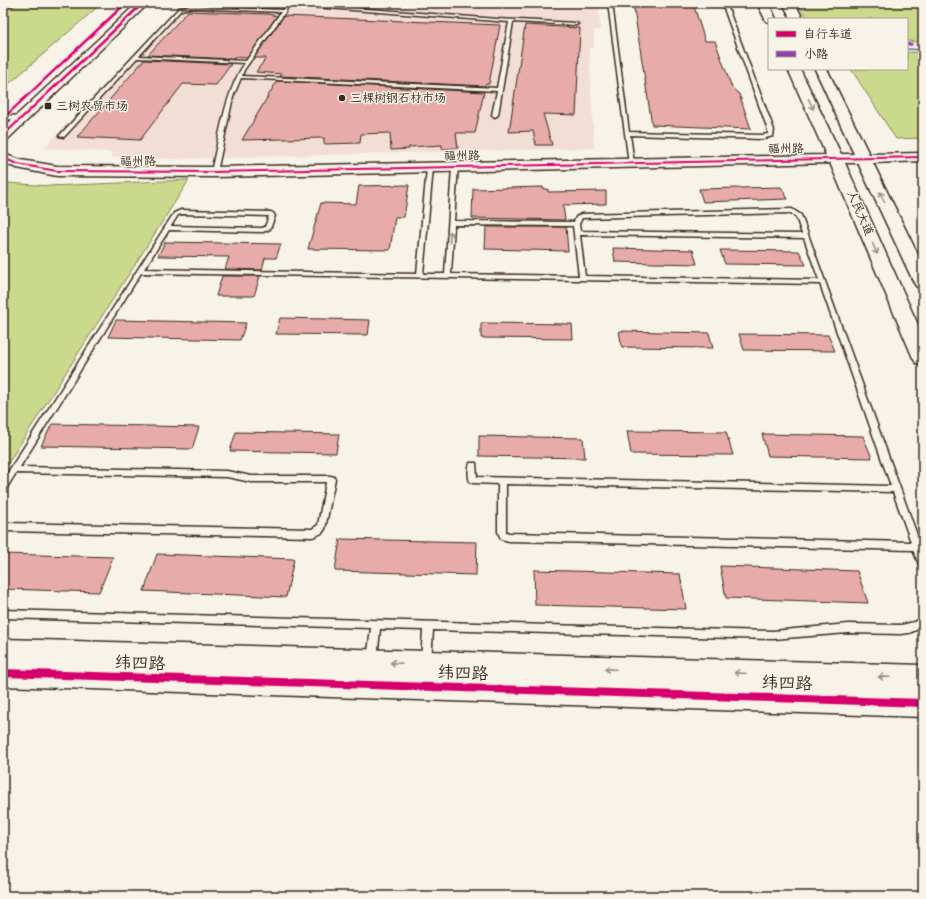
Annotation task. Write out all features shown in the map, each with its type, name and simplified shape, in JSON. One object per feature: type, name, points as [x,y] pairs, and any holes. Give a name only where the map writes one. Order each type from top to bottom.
[{"type":"main road","points":[[4,118],[126,3]]},
{"type":"main road","points":[[3,136],[144,3]]},
{"type":"main road","points":[[763,3],[770,18]]},
{"type":"main road","points":[[789,3],[796,18]]},
{"type":"main road","name":"人民大道","points":[[794,70],[836,159],[923,358]]},
{"type":"main road","name":"人民大道","points":[[821,70],[923,283]]},
{"type":"main road","name":"福州路","points":[[3,158],[17,164],[57,171],[214,172],[923,157]]},
{"type":"main road","name":"纬四路","points":[[3,651],[371,674]]},
{"type":"main road","name":"纬四路","points":[[3,674],[371,674],[923,678]]},
{"type":"main road","name":"纬四路","points":[[425,675],[923,702]]},
{"type":"street","points":[[3,4],[10,3]]},
{"type":"lane","points":[[275,3],[512,21],[576,24]]},
{"type":"lane","points":[[361,10],[364,3]]},
{"type":"lane","points":[[610,3],[631,163]]},
{"type":"lane","points":[[627,133],[762,137],[770,135],[771,130],[724,3]]},
{"type":"lane","points":[[214,172],[231,97],[239,77],[288,4]]},
{"type":"lane","points":[[62,136],[180,9],[184,7],[284,11]]},
{"type":"lane","points":[[495,115],[512,21]]},
{"type":"lane","points":[[136,57],[248,62]]},
{"type":"lane","points":[[239,77],[499,90]]},
{"type":"lane","points":[[4,118],[22,118]]},
{"type":"lane","points":[[448,276],[455,167]]},
{"type":"lane","points":[[420,275],[430,168]]},
{"type":"lane","points":[[582,278],[576,224],[578,218],[589,215],[792,211],[799,216],[923,564]]},
{"type":"lane","points":[[3,486],[166,228],[176,214],[181,212],[271,214],[272,216],[268,228],[263,230],[166,228]]},
{"type":"lane","points":[[451,222],[576,224]]},
{"type":"lane","points":[[577,233],[806,236]]},
{"type":"lane","points":[[139,271],[822,282]]},
{"type":"lane","points":[[473,465],[472,480],[896,489]]},
{"type":"lane","points":[[3,527],[312,533],[319,530],[322,526],[331,480],[251,479],[227,474],[14,470]]},
{"type":"lane","points":[[502,480],[502,532],[504,536],[509,538],[916,546]]},
{"type":"lane","points":[[3,614],[773,635],[860,628],[901,629],[919,625],[923,622]]},
{"type":"lane","points":[[371,674],[376,625]]},
{"type":"lane","points":[[425,675],[428,626]]},
{"type":"shaded area","name":"三棵树钢石材市场","points":[[182,3],[598,3],[601,30],[594,30],[594,48],[589,48],[594,148],[177,159],[110,157],[113,152],[44,148]]},
{"type":"green space","points":[[27,3],[102,3],[3,89],[3,5]]},
{"type":"green space","points":[[798,3],[923,3],[923,42],[908,41],[908,18],[806,18]]},
{"type":"green space","points":[[908,52],[923,53],[923,138],[896,139],[852,70],[908,70]]},
{"type":"green space","points":[[189,180],[3,471],[3,187],[7,183],[49,186]]},
{"type":"building","points":[[633,3],[693,3],[705,41],[715,41],[732,88],[739,94],[751,129],[652,125]]},
{"type":"building","points":[[188,11],[268,14],[277,16],[247,58],[235,57],[234,59],[148,55]]},
{"type":"building","points":[[284,16],[500,25],[489,84],[486,84],[485,86],[280,76],[282,74],[256,72],[266,58],[254,58]]},
{"type":"building","points":[[525,25],[580,28],[576,115],[543,114],[552,145],[536,145],[533,131],[509,132]]},
{"type":"building","points":[[144,60],[231,64],[216,85],[183,84],[140,140],[77,137]]},
{"type":"building","points":[[277,81],[484,92],[475,133],[456,133],[458,148],[442,149],[442,145],[409,147],[409,149],[391,150],[390,133],[361,134],[360,143],[324,144],[324,138],[242,140]]},
{"type":"building","points":[[409,185],[404,217],[395,217],[390,250],[308,249],[321,203],[356,204],[359,186]]},
{"type":"building","points":[[543,187],[543,189],[548,189],[548,192],[606,191],[606,204],[563,205],[565,220],[472,218],[473,189]]},
{"type":"building","points":[[781,187],[788,199],[703,202],[699,189]]},
{"type":"building","points":[[486,227],[566,227],[568,251],[485,249]]},
{"type":"building","points":[[165,242],[281,244],[276,258],[265,258],[262,270],[225,269],[229,257],[158,256]]},
{"type":"building","points":[[613,248],[693,250],[697,264],[615,262]]},
{"type":"building","points":[[720,250],[799,251],[806,265],[725,264]]},
{"type":"building","points":[[222,276],[260,276],[254,296],[216,296]]},
{"type":"building","points":[[280,318],[370,320],[368,335],[276,334]]},
{"type":"building","points":[[116,320],[246,323],[240,340],[108,337]]},
{"type":"building","points":[[481,323],[572,324],[573,339],[481,338]]},
{"type":"building","points":[[619,331],[709,333],[713,348],[622,347]]},
{"type":"building","points":[[739,334],[828,335],[835,351],[744,350]]},
{"type":"building","points":[[52,424],[199,427],[192,449],[41,446]]},
{"type":"building","points":[[627,431],[726,432],[733,455],[631,454]]},
{"type":"building","points":[[236,432],[339,434],[336,453],[230,451]]},
{"type":"building","points":[[762,434],[863,436],[872,458],[768,456]]},
{"type":"building","points":[[479,436],[583,438],[585,458],[479,456]]},
{"type":"building","points":[[340,539],[477,542],[476,575],[335,571]]},
{"type":"building","points":[[3,554],[113,557],[99,592],[3,589]]},
{"type":"building","points":[[157,554],[294,559],[286,597],[144,591]]},
{"type":"building","points":[[720,566],[857,571],[868,603],[726,598]]},
{"type":"building","points":[[534,570],[680,574],[686,609],[535,605]]},
{"type":"waterway","points":[[908,49],[923,50]]},
{"type":"marked path","points":[[908,44],[923,45]]},
{"type":"cycle path","points":[[3,119],[126,3]]},
{"type":"cycle path","points":[[3,136],[143,3]]},
{"type":"cycle path","points":[[3,158],[17,164],[57,171],[214,172],[923,157]]},
{"type":"cycle path","points":[[3,673],[923,703]]},
{"type":"place","name":"三棵树钢石材市场","points":[[342,98]]},
{"type":"place","name":"三树农贸市场","points":[[48,106]]}]
